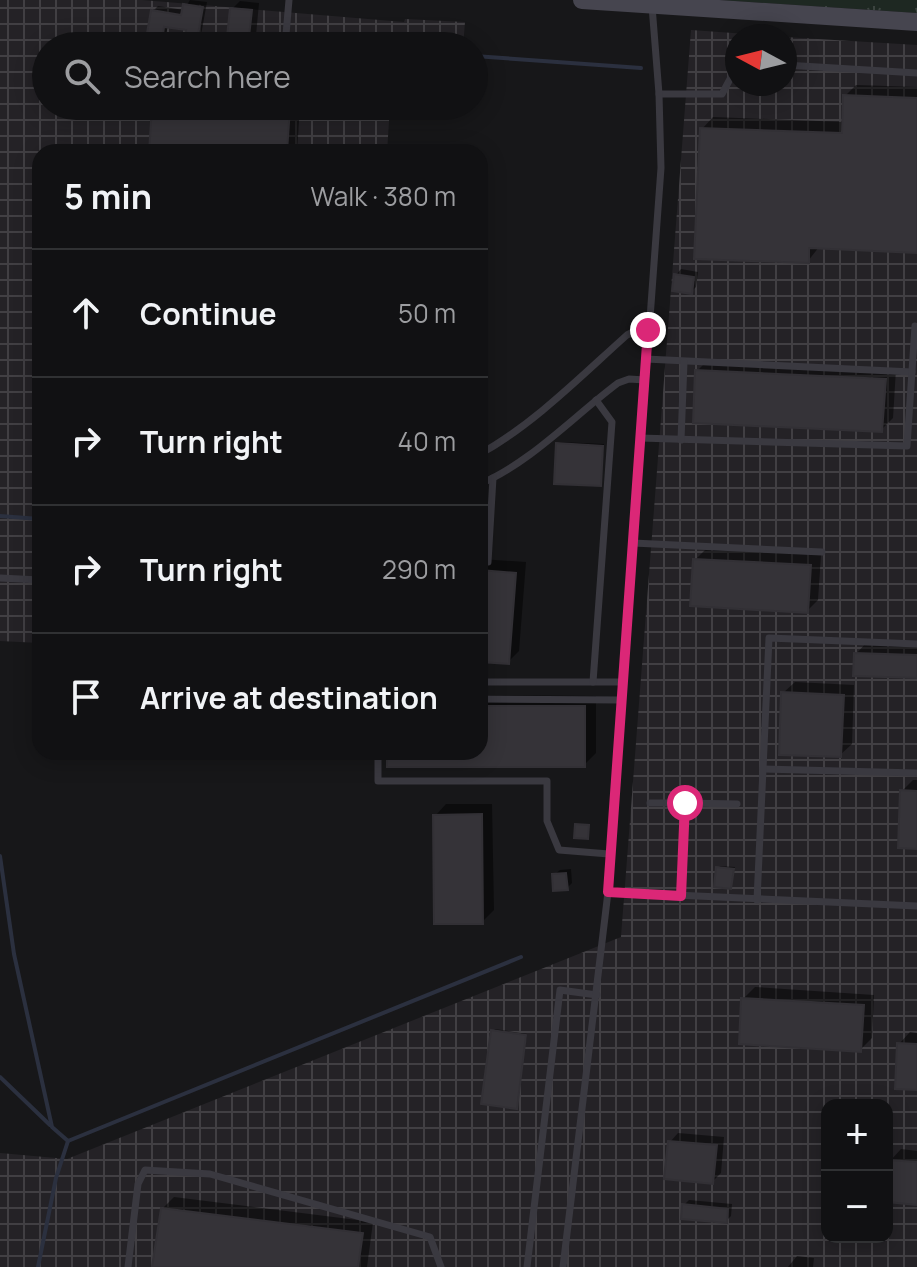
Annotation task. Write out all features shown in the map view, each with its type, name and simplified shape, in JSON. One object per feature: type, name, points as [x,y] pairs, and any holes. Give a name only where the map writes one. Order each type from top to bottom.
[{"type":"main road","points":[[582,0],[917,22]]},
{"type":"lane","points":[[286,32],[289,0]]},
{"type":"lane","points":[[563,1267],[608,892],[661,168],[652,4]]},
{"type":"lane","points":[[797,66],[917,73]]},
{"type":"lane","points":[[659,94],[722,94],[725,88]]},
{"type":"lane","points":[[640,438],[907,446],[915,326]]},
{"type":"lane","points":[[488,448],[562,393],[627,335],[637,330],[648,330]]},
{"type":"lane","points":[[646,359],[912,372]]},
{"type":"lane","points":[[681,440],[684,362]]},
{"type":"lane","points":[[488,480],[551,438],[618,383],[629,379],[645,380]]},
{"type":"lane","points":[[593,682],[612,422],[596,400]]},
{"type":"lane","points":[[488,562],[493,478]]},
{"type":"lane","points":[[633,543],[822,552]]},
{"type":"lane","points":[[0,578],[32,580]]},
{"type":"lane","points":[[757,900],[769,638],[917,644]]},
{"type":"lane","points":[[488,682],[622,682]]},
{"type":"lane","points":[[488,699],[621,700]]},
{"type":"lane","points":[[378,760],[378,781],[547,781],[547,821],[559,850],[609,854]]},
{"type":"lane","points":[[763,769],[917,773]]},
{"type":"lane","points":[[650,803],[737,804]]},
{"type":"lane","points":[[681,896],[685,803]]},
{"type":"lane","points":[[608,892],[917,906]]},
{"type":"lane","points":[[527,1267],[560,990],[597,995]]},
{"type":"lane","points":[[128,1267],[138,1184],[145,1170],[210,1174],[430,1237],[441,1267]]},
{"type":"shaded area","points":[[0,0],[142,0],[404,22],[405,19],[465,22],[464,32],[32,32],[32,120],[389,120],[388,144],[32,144],[32,643],[0,641]]},
{"type":"shaded area","points":[[691,30],[725,32],[725,96],[797,96],[797,38],[917,45],[917,1267],[0,1267],[0,1153],[67,1159],[621,937]]},
{"type":"green space","points":[[719,0],[917,0],[917,13]]},
{"type":"building","points":[[183,4],[203,7],[199,32],[164,27],[163,32],[147,32],[151,10],[181,15]]},
{"type":"building","points":[[230,8],[252,10],[250,32],[227,32]]},
{"type":"building","points":[[843,95],[917,98],[917,253],[809,248],[809,263],[694,259],[700,128],[842,133]]},
{"type":"building","points":[[151,120],[289,120],[288,144],[150,144]]},
{"type":"building","points":[[674,274],[694,277],[692,294],[672,291]]},
{"type":"building","points":[[695,370],[886,379],[882,432],[693,423]]},
{"type":"building","points":[[556,443],[603,446],[601,486],[554,484]]},
{"type":"building","points":[[693,559],[811,565],[808,613],[690,606]]},
{"type":"building","points":[[488,571],[516,573],[509,664],[488,663]]},
{"type":"building","points":[[854,653],[917,655],[917,678],[853,676]]},
{"type":"building","points":[[781,692],[844,695],[841,757],[779,755]]},
{"type":"building","points":[[488,706],[585,706],[585,767],[387,767],[387,760],[488,760]]},
{"type":"building","points":[[900,790],[917,791],[917,849],[898,848]]},
{"type":"building","points":[[482,814],[483,924],[434,924],[433,815]]},
{"type":"building","points":[[575,824],[589,825],[588,839],[574,838]]},
{"type":"building","points":[[716,867],[734,869],[731,889],[714,887]]},
{"type":"building","points":[[566,873],[568,890],[553,891],[552,874]]},
{"type":"building","points":[[741,998],[864,1005],[861,1052],[739,1044]]},
{"type":"building","points":[[491,1030],[526,1035],[517,1109],[481,1104]]},
{"type":"building","points":[[897,1043],[917,1044],[917,1090],[895,1089]]},
{"type":"building","points":[[668,1141],[717,1145],[713,1184],[664,1179]]},
{"type":"building","points":[[893,1160],[917,1162],[917,1205],[893,1203]]},
{"type":"building","points":[[682,1204],[728,1209],[727,1223],[681,1219]]},
{"type":"building","points":[[161,1208],[363,1233],[358,1267],[152,1267]]},
{"type":"waterway","points":[[488,57],[641,68]]},
{"type":"waterway","points":[[0,516],[32,518]]},
{"type":"waterway","points":[[0,856],[14,954],[52,1127],[68,1141],[521,957]]},
{"type":"waterway","points":[[0,1077],[50,1125]]},
{"type":"waterway","points":[[38,1267],[56,1178],[68,1141]]},
{"type":"route","points":[[648,330],[608,892],[681,896],[685,803]]}]
